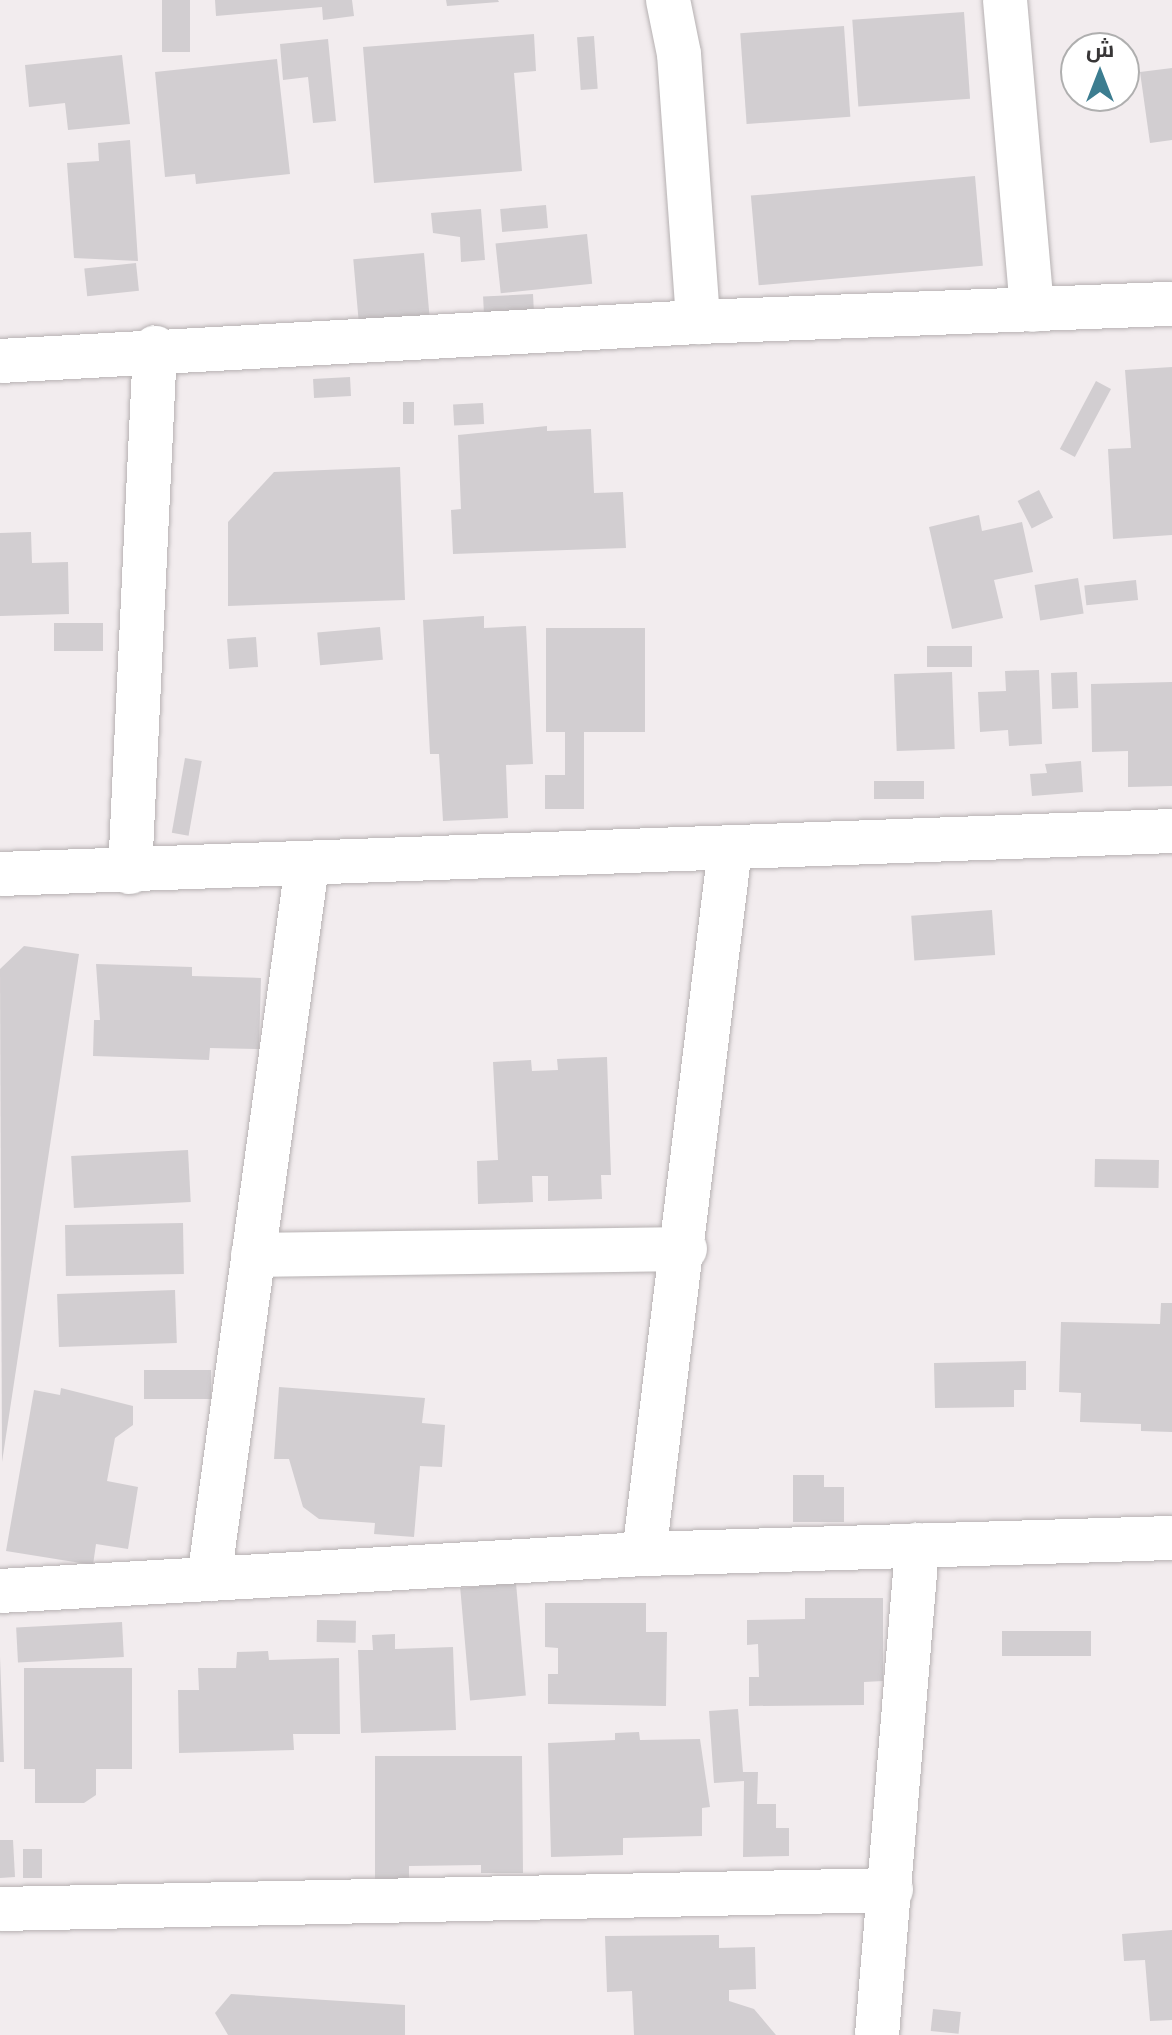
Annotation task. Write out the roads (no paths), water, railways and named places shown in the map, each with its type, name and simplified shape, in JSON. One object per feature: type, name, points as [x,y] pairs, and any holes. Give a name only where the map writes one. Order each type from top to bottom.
[{"type":"street","points":[[668,0],[679,54],[698,322]]},
{"type":"street","points":[[1005,0],[1032,310]]},
{"type":"street","points":[[0,361],[155,348],[698,322],[1172,304]]},
{"type":"street","points":[[130,872],[155,348]]},
{"type":"street","points":[[0,874],[130,872],[1172,831]]},
{"type":"street","points":[[644,1554],[685,1249],[730,848]]},
{"type":"street","points":[[209,1579],[307,865]]},
{"type":"street","points":[[253,1255],[685,1249]]},
{"type":"street","points":[[0,1591],[644,1554],[1172,1538]]},
{"type":"street","points":[[877,2035],[917,1545]]},
{"type":"street","points":[[0,1909],[891,1890]]}]
